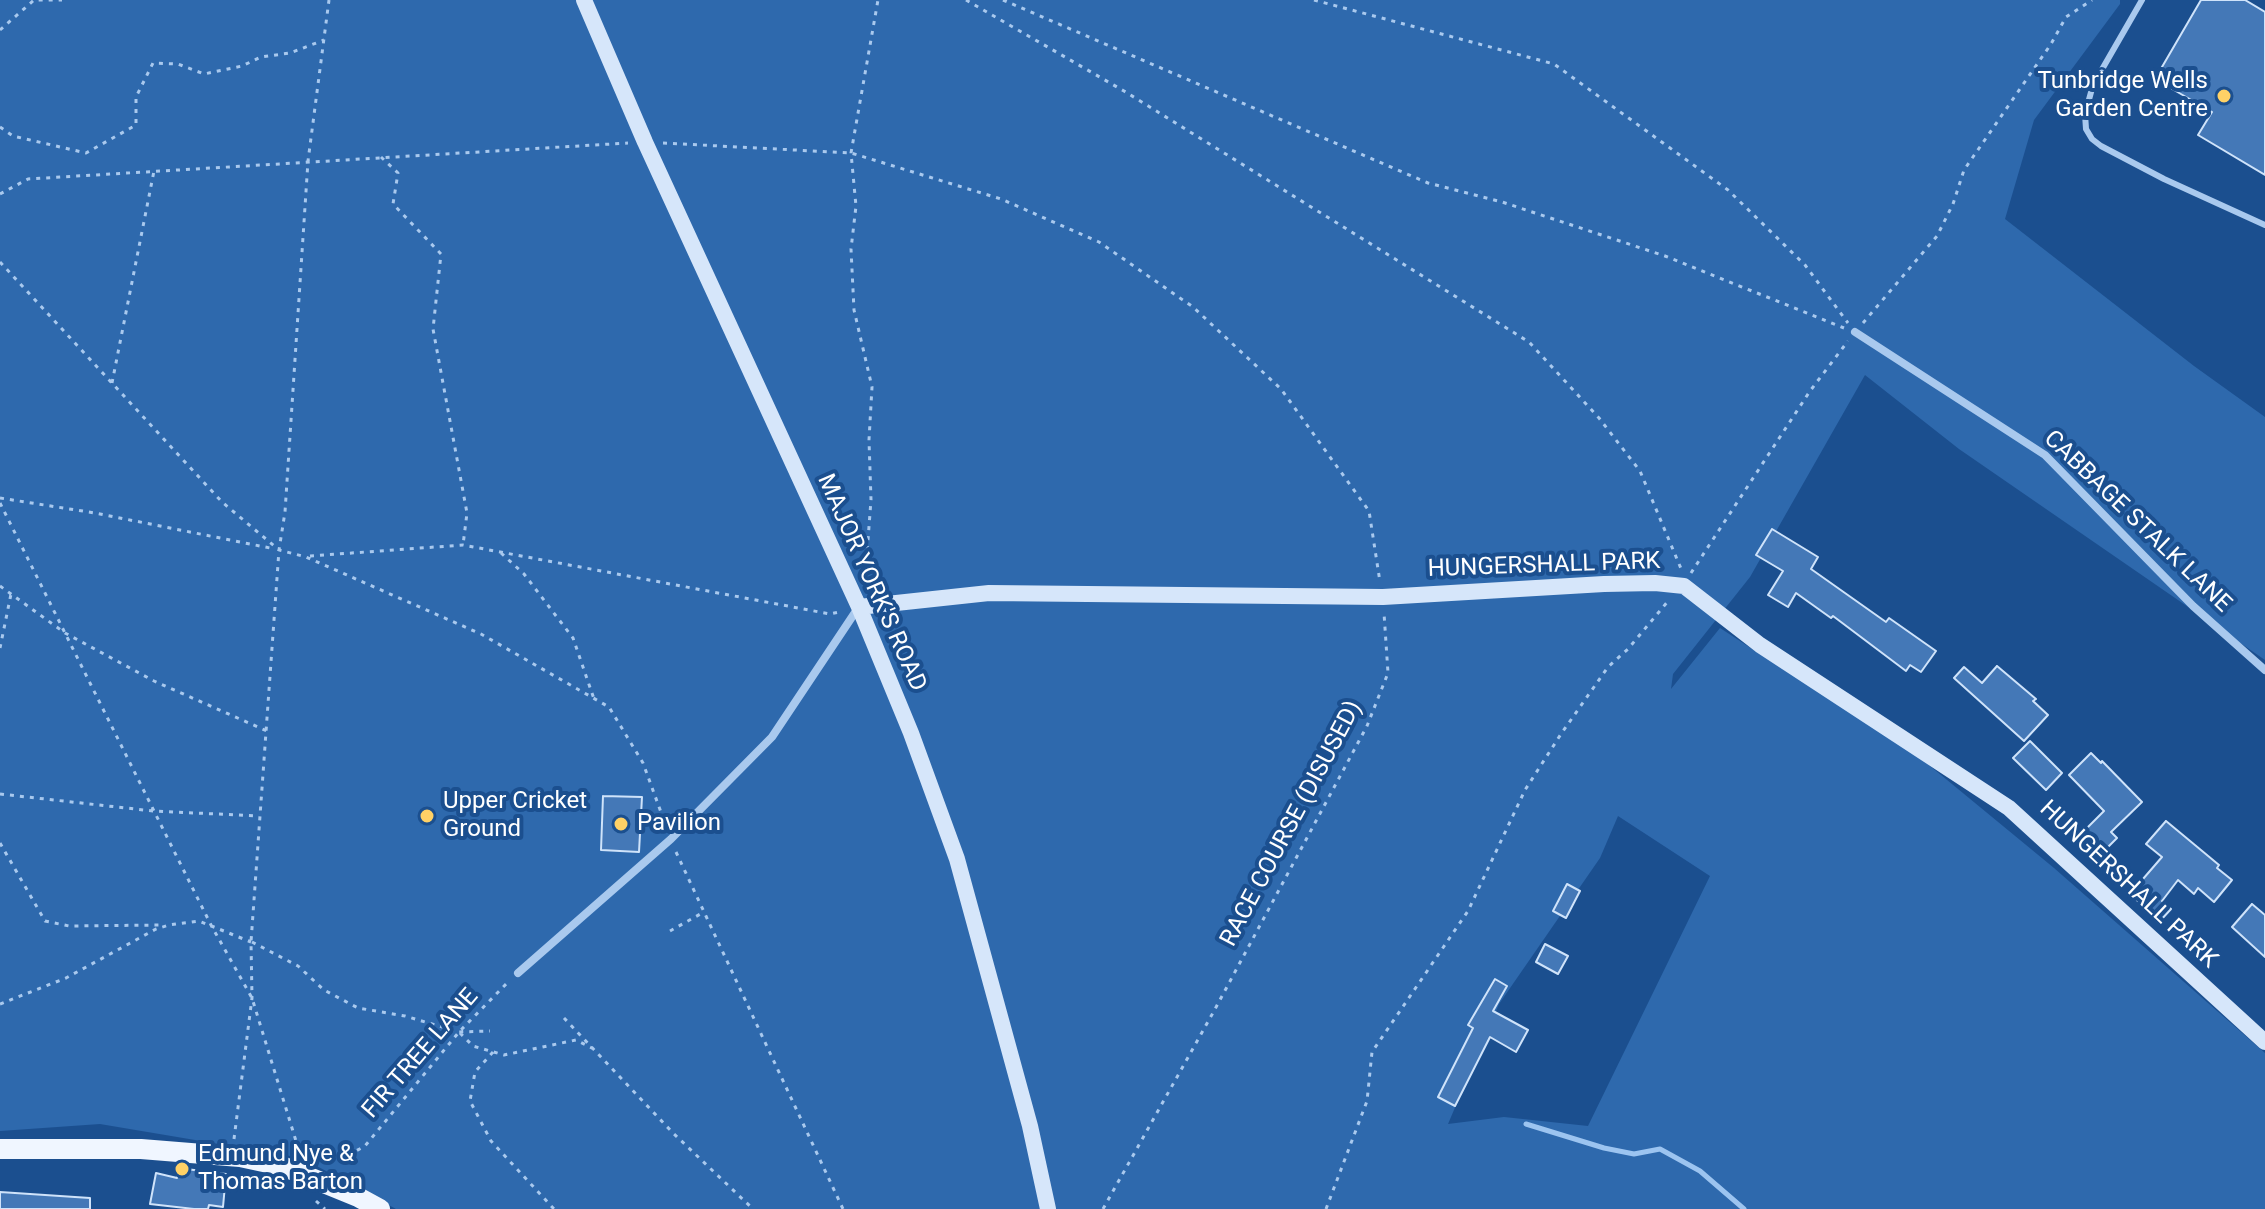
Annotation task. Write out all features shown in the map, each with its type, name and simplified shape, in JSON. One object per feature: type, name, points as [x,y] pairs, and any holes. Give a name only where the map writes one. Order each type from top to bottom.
[{"type":"main road","points":[[0,1149],[198,1151],[282,1166],[380,1209]]},
{"type":"street","name":"MAJOR YORK'S ROAD","points":[[584,0],[645,142],[859,607],[911,733],[957,859],[1030,1126],[1048,1209]]},
{"type":"street","name":"CABBAGE STALK LANE","points":[[1855,332],[2045,455],[2193,606],[2265,670]]},
{"type":"street","name":"HUNGERSHALL PARK","points":[[859,607],[989,593],[1383,597],[1604,584],[1684,586],[1765,649],[2009,808],[2265,1042]]},
{"type":"street","points":[[518,973],[671,839],[772,737],[859,607]]},
{"type":"lane","points":[[2142,0],[2089,95],[2086,129],[2101,146],[2265,225]]},
{"type":"path","points":[[0,30],[34,0],[62,0]]},
{"type":"path","points":[[233,1146],[252,998],[251,942],[279,550],[285,512],[308,161],[329,0]]},
{"type":"path","points":[[306,557],[463,545],[830,614],[859,607],[865,585],[871,500],[872,387],[854,310],[851,249],[856,206],[851,153],[878,0]]},
{"type":"path","points":[[966,0],[1124,91],[1529,342],[1599,418],[1640,471],[1682,565],[1684,586]]},
{"type":"path","points":[[1003,0],[1428,183],[1502,202],[1665,256],[1855,332]]},
{"type":"path","points":[[1314,0],[1554,64],[1728,190],[1805,265],[1855,332]]},
{"type":"path","points":[[1326,1209],[1367,1101],[1372,1052],[1468,911],[1525,790],[1608,667],[1628,649],[1659,609],[1684,586],[1702,552],[1810,391],[1855,332],[1937,236],[1953,204],[1964,170],[2051,44],[2066,17],[2092,0]]},
{"type":"path","points":[[0,127],[13,136],[86,153],[136,125],[136,97],[153,63],[178,64],[204,74],[242,66],[261,57],[290,53],[324,40]]},
{"type":"path","name":"RACE COURSE (DISUSED)","points":[[0,194],[28,179],[645,142],[851,153],[1001,199],[1099,242],[1193,307],[1281,389],[1369,511],[1383,597],[1388,673],[1367,726],[1214,1011],[1103,1209]]},
{"type":"path","points":[[380,157],[398,173],[393,204],[441,254],[433,329],[467,513],[463,545]]},
{"type":"path","points":[[112,383],[155,170]]},
{"type":"path","points":[[0,262],[222,502],[279,550]]},
{"type":"path","points":[[0,501],[95,513],[306,557],[481,634],[609,707],[643,763],[671,839],[843,1209]]},
{"type":"path","points":[[0,501],[153,811],[252,998],[301,1156],[285,1153],[282,1166]]},
{"type":"path","points":[[500,552],[524,574],[573,638],[594,699]]},
{"type":"path","points":[[0,586],[65,633],[154,681],[267,731]]},
{"type":"path","points":[[0,648],[11,594]]},
{"type":"path","points":[[0,794],[153,811],[261,816]]},
{"type":"path","points":[[0,843],[45,921],[69,926],[169,925],[199,921],[251,942],[298,966],[324,990],[358,1008],[405,1016],[459,1032],[490,1031]]},
{"type":"path","points":[[670,931],[704,912]]},
{"type":"path","points":[[0,1004],[66,978],[169,925]]},
{"type":"path","name":"FIR TREE LANE","points":[[301,1156],[318,1159],[356,1151],[365,1146],[459,1032],[518,973]]},
{"type":"path","points":[[564,1018],[673,1133],[753,1209]]},
{"type":"path","points":[[459,1032],[473,1046],[504,1055],[576,1040],[597,1050]]},
{"type":"path","points":[[493,1052],[475,1072],[470,1101],[491,1141],[554,1209]]},
{"type":"path","points":[[311,1198],[325,1209]]},
{"type":"shaded area","points":[[0,0],[2120,0],[2034,120],[2005,219],[2194,366],[2265,417],[2265,660],[1959,449],[1865,375],[1750,577],[1673,674],[1671,689],[1720,628],[1924,761],[2054,868],[2265,1053],[2265,1209],[396,1209],[302,1158],[100,1124],[0,1131]],"holes":[[[1618,816],[1710,876],[1588,1126],[1504,1117],[1448,1124],[1499,1004],[1600,858]]]},
{"type":"building","name":"Tunbridge Wells Garden Centre","points":[[2201,0],[2245,0],[2265,12],[2265,175],[2198,135],[2212,112],[2155,79]]},
{"type":"building","points":[[1772,529],[1818,557],[1811,569],[1886,622],[1889,618],[1936,651],[1921,672],[1910,665],[1906,671],[1833,616],[1831,618],[1796,593],[1788,607],[1768,595],[1783,571],[1756,555]]},
{"type":"building","points":[[1997,666],[2036,699],[2033,701],[2048,715],[2024,741],[1954,678],[1964,667],[1982,683]]},
{"type":"building","points":[[2030,741],[2062,773],[2046,790],[2013,758]]},
{"type":"building","points":[[2091,753],[2142,802],[2111,832],[2117,838],[2107,848],[2085,830],[2104,811],[2069,775]]},
{"type":"building","name":"Pavilion","points":[[603,796],[642,797],[639,852],[601,850]]},
{"type":"building","points":[[2166,821],[2219,865],[2217,868],[2232,880],[2214,902],[2198,888],[2194,894],[2178,880],[2162,901],[2171,909],[2160,921],[2130,894],[2162,857],[2146,844]]},
{"type":"building","points":[[1567,884],[1580,891],[1566,918],[1553,911]]},
{"type":"building","points":[[2252,904],[2265,915],[2265,957],[2232,927]]},
{"type":"building","points":[[1545,944],[1568,956],[1558,974],[1536,962]]},
{"type":"building","points":[[1495,979],[1507,986],[1493,1011],[1528,1030],[1516,1052],[1490,1037],[1455,1106],[1438,1097],[1473,1028],[1468,1025]]},
{"type":"building","points":[[178,1168],[226,1174],[223,1207],[209,1205],[208,1209],[194,1209],[150,1204],[156,1173],[177,1178]]},
{"type":"building","points":[[0,1192],[90,1198],[90,1209],[0,1209]]},
{"type":"waterway","points":[[1526,1124],[1634,1154],[1660,1149],[1700,1171],[1744,1209]]},
{"type":"place","name":"Tunbridge Wells Garden Centre","points":[[2224,96]]},
{"type":"place","name":"Upper Cricket Ground","points":[[427,816]]},
{"type":"place","name":"Pavilion","points":[[621,824]]},
{"type":"place","name":"Edmund Nye & Thomas Barton","points":[[182,1169]]}]
